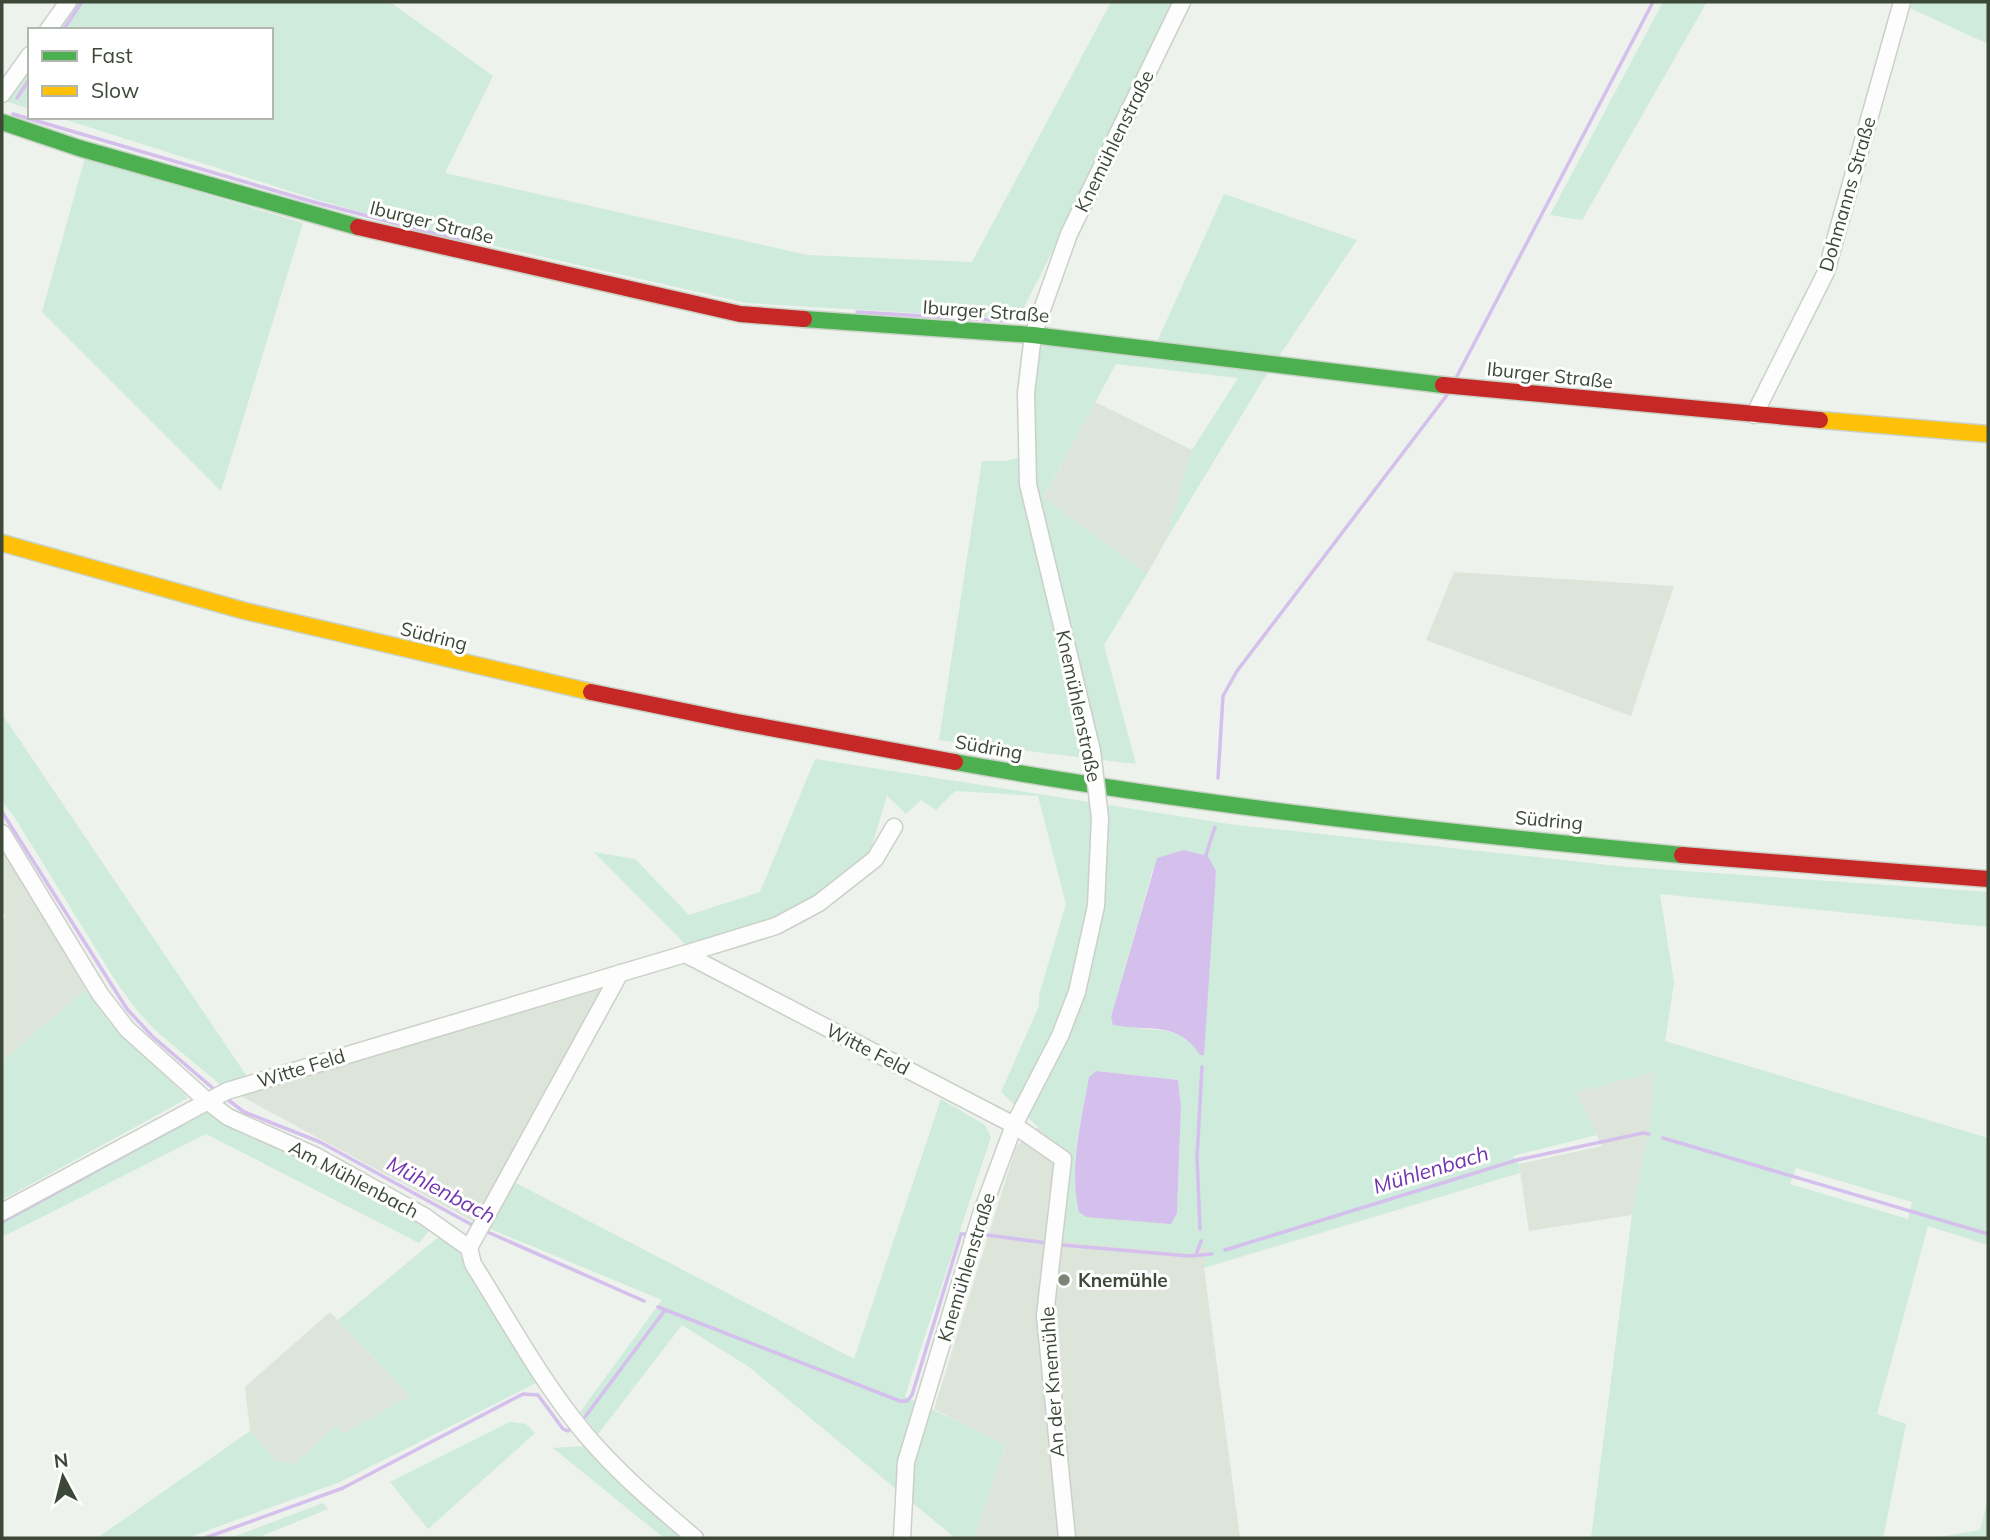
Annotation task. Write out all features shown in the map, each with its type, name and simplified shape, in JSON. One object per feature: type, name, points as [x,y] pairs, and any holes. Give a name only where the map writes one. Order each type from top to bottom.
[{"type":"street","points":[[49,28],[68,2]]},
{"type":"street","name":"Knemühlenstraße","points":[[902,1538],[906,1462],[981,1214],[1014,1125],[1060,1036],[1077,992],[1096,906],[1100,818],[1092,751],[1028,484],[1026,393],[1033,335],[1069,234],[1182,2]]},
{"type":"street","name":"Dohmanns Straße","points":[[1754,415],[1826,272],[1902,2]]},
{"type":"street","points":[[2,94],[28,58]]},
{"type":"street","name":"Iburger Straße","points":[[2,122],[79,148],[395,237],[740,314],[1033,335],[1460,387],[1988,434]]},
{"type":"street","name":"Südring","points":[[2,543],[163,591],[538,684],[826,740],[1115,790],[1387,827],[1988,878]]},
{"type":"street","name":"Witte Feld","points":[[2,1212],[207,1101],[251,1083],[776,926],[819,903],[875,859],[894,827]]},
{"type":"street","name":"Am Mühlenbach","points":[[2,833],[100,994],[127,1029],[207,1101],[228,1117],[316,1156],[424,1216],[469,1248]]},
{"type":"street","name":"Witte Feld","points":[[685,954],[1014,1125]]},
{"type":"street","points":[[620,973],[469,1248],[473,1264],[548,1383],[584,1433],[628,1482],[695,1538]]},
{"type":"street","name":"An der Knemühle","points":[[1014,1125],[1063,1159],[1045,1315],[1067,1538]]},
{"type":"shaded area","points":[[1095,402],[1192,450],[1166,540],[1147,574],[1043,499]]},
{"type":"shaded area","points":[[1454,572],[1674,586],[1631,716],[1426,640]]},
{"type":"shaded area","points":[[2,848],[86,990],[2,1061],[2,920],[6,917],[2,911]]},
{"type":"shaded area","points":[[1184,850],[1208,856],[1216,871],[1204,1055],[1200,1055],[1191,1044],[1172,1032],[1113,1025],[1111,1017],[1157,858]]},
{"type":"shaded area","points":[[603,984],[608,989],[476,1223],[237,1094]]},
{"type":"shaded area","points":[[1096,1071],[1178,1080],[1181,1106],[1177,1213],[1171,1224],[1086,1217],[1079,1212],[1075,1178],[1077,1144],[1089,1077]]},
{"type":"shaded area","points":[[1655,1072],[1649,1129],[1632,1215],[1529,1231],[1519,1164],[1602,1146],[1576,1092]]},
{"type":"shaded area","points":[[1038,1127],[1070,1157],[1199,1248],[1208,1248],[1204,1268],[1240,1538],[974,1538],[1005,1446],[934,1409],[1016,1147]]},
{"type":"shaded area","points":[[330,1312],[410,1396],[345,1433],[336,1427],[295,1464],[276,1461],[250,1431],[245,1387]]},
{"type":"green space","points":[[77,2],[390,2],[493,76],[445,173],[807,255],[972,262],[1111,2],[1179,2],[1018,319],[747,303],[424,230],[315,199],[63,119],[273,119],[273,28],[58,28]]},
{"type":"green space","points":[[1663,2],[1707,2],[1582,220],[1550,215]]},
{"type":"green space","points":[[1913,2],[1988,2],[1988,44],[1910,8]]},
{"type":"green space","points":[[28,67],[28,108],[2,100]]},
{"type":"green space","points":[[85,158],[303,223],[221,491],[42,312]]},
{"type":"green space","points":[[1224,194],[1357,240],[1263,380],[1166,540],[1192,450],[1238,378],[1116,364],[1043,498],[1147,574],[1104,645],[1136,764],[939,740],[982,461],[1004,461],[1036,454],[1032,397],[1040,348],[1063,335],[1156,344]]},
{"type":"green space","points":[[2,714],[248,1078],[222,1086],[156,1031],[117,983],[2,801]]},
{"type":"green space","points":[[815,759],[1229,824],[1627,867],[1988,892],[1988,927],[1660,894],[1674,983],[1665,1041],[1988,1138],[1988,1245],[1928,1226],[1877,1414],[1906,1424],[1883,1538],[1591,1538],[1632,1215],[1649,1129],[1655,1072],[1576,1092],[1597,1135],[1512,1156],[1519,1164],[1520,1173],[1204,1268],[1207,1248],[1199,1248],[1193,1254],[1059,1241],[1070,1157],[1001,1092],[1039,1006],[1039,995],[1066,904],[1038,796],[955,791],[936,810],[921,800],[906,814],[887,796],[868,858],[815,901],[774,921],[688,947],[594,852],[635,859],[689,915],[760,892]],"holes":[[[1184,850],[1208,856],[1216,871],[1200,1054],[1180,1035],[1122,1024],[1111,1017],[1153,869]],[[1096,1071],[1178,1080],[1181,1106],[1177,1213],[1164,1224],[1086,1217],[1079,1212],[1075,1161],[1089,1077]],[[1796,1168],[1912,1202],[1908,1219],[1790,1184]]]},
{"type":"green space","points":[[86,990],[108,1021],[188,1098],[2,1200],[2,1061]]},
{"type":"green space","points":[[941,1099],[985,1125],[991,1137],[905,1396],[1005,1445],[974,1538],[955,1538],[749,1367],[682,1325],[598,1434],[580,1412],[662,1300],[488,1228],[514,1182],[854,1359]]},
{"type":"green space","points":[[207,1110],[315,1160],[432,1227],[419,1243],[206,1134],[2,1237],[2,1219]]},
{"type":"green space","points":[[441,1235],[457,1246],[538,1382],[340,1482],[187,1538],[97,1538],[250,1431],[276,1461],[295,1464],[336,1426],[345,1433],[410,1396],[338,1320]]},
{"type":"green space","points":[[510,1422],[526,1424],[535,1433],[428,1529],[390,1482]]},
{"type":"green space","points":[[583,1446],[624,1488],[684,1538],[664,1538],[553,1448]]},
{"type":"green space","points":[[1988,1498],[1988,1538],[1933,1538],[1980,1530]]},
{"type":"green space","points":[[323,1503],[328,1509],[257,1538],[230,1538]]},
{"type":"waterway","points":[[64,28],[82,2]]},
{"type":"waterway","points":[[1456,378],[1653,2]]},
{"type":"waterway","points":[[17,98],[28,81]]},
{"type":"waterway","points":[[13,114],[28,118]]},
{"type":"waterway","points":[[30,119],[310,201],[471,243]]},
{"type":"waterway","points":[[857,312],[1009,321]]},
{"type":"waterway","points":[[1218,778],[1223,696],[1237,671],[1447,395]]},
{"type":"waterway","name":"Mühlenbach","points":[[2,812],[127,1009],[152,1036],[215,1090]]},
{"type":"waterway","points":[[1205,858],[1215,827]]},
{"type":"waterway","points":[[1200,1229],[1197,1157],[1202,1067]]},
{"type":"waterway","name":"Mühlenbach","points":[[227,1099],[244,1112],[320,1142],[476,1227]]},
{"type":"waterway","points":[[2,1222],[184,1123]]},
{"type":"waterway","name":"Mühlenbach","points":[[1225,1250],[1517,1160],[1643,1133],[1649,1134]]},
{"type":"waterway","name":"Mühlenbach","points":[[1663,1138],[1988,1234]]},
{"type":"waterway","name":"Mühlenbach","points":[[483,1230],[644,1301]]},
{"type":"waterway","name":"Mühlenbach","points":[[658,1307],[900,1401],[907,1401],[912,1395],[961,1234],[967,1234]]},
{"type":"waterway","name":"Mühlenbach","points":[[987,1235],[1047,1243]]},
{"type":"waterway","points":[[1196,1255],[1201,1241]]},
{"type":"waterway","name":"Mühlenbach","points":[[1063,1245],[1189,1256],[1212,1254]]},
{"type":"waterway","points":[[585,1417],[665,1310]]},
{"type":"waterway","points":[[205,1538],[343,1488],[523,1394],[538,1395],[563,1429],[568,1431],[572,1427]]},
{"type":"traffic: fast","points":[[2,122],[79,148],[358,227]]},
{"type":"traffic: fast","points":[[804,319],[1033,335],[1443,385]]},
{"type":"traffic: fast","points":[[955,762],[1317,816],[1682,855]]},
{"type":"traffic: slow","points":[[1820,420],[1988,434]]},
{"type":"traffic: slow","points":[[2,543],[245,611],[591,692]]},
{"type":"traffic: jam","points":[[358,227],[740,314],[804,319]]},
{"type":"traffic: jam","points":[[1443,385],[1820,420]]},
{"type":"traffic: jam","points":[[591,692],[955,762]]},
{"type":"traffic: jam","points":[[1682,855],[1988,879]]},
{"type":"place","name":"Knemühle","points":[[1064,1280]]}]
